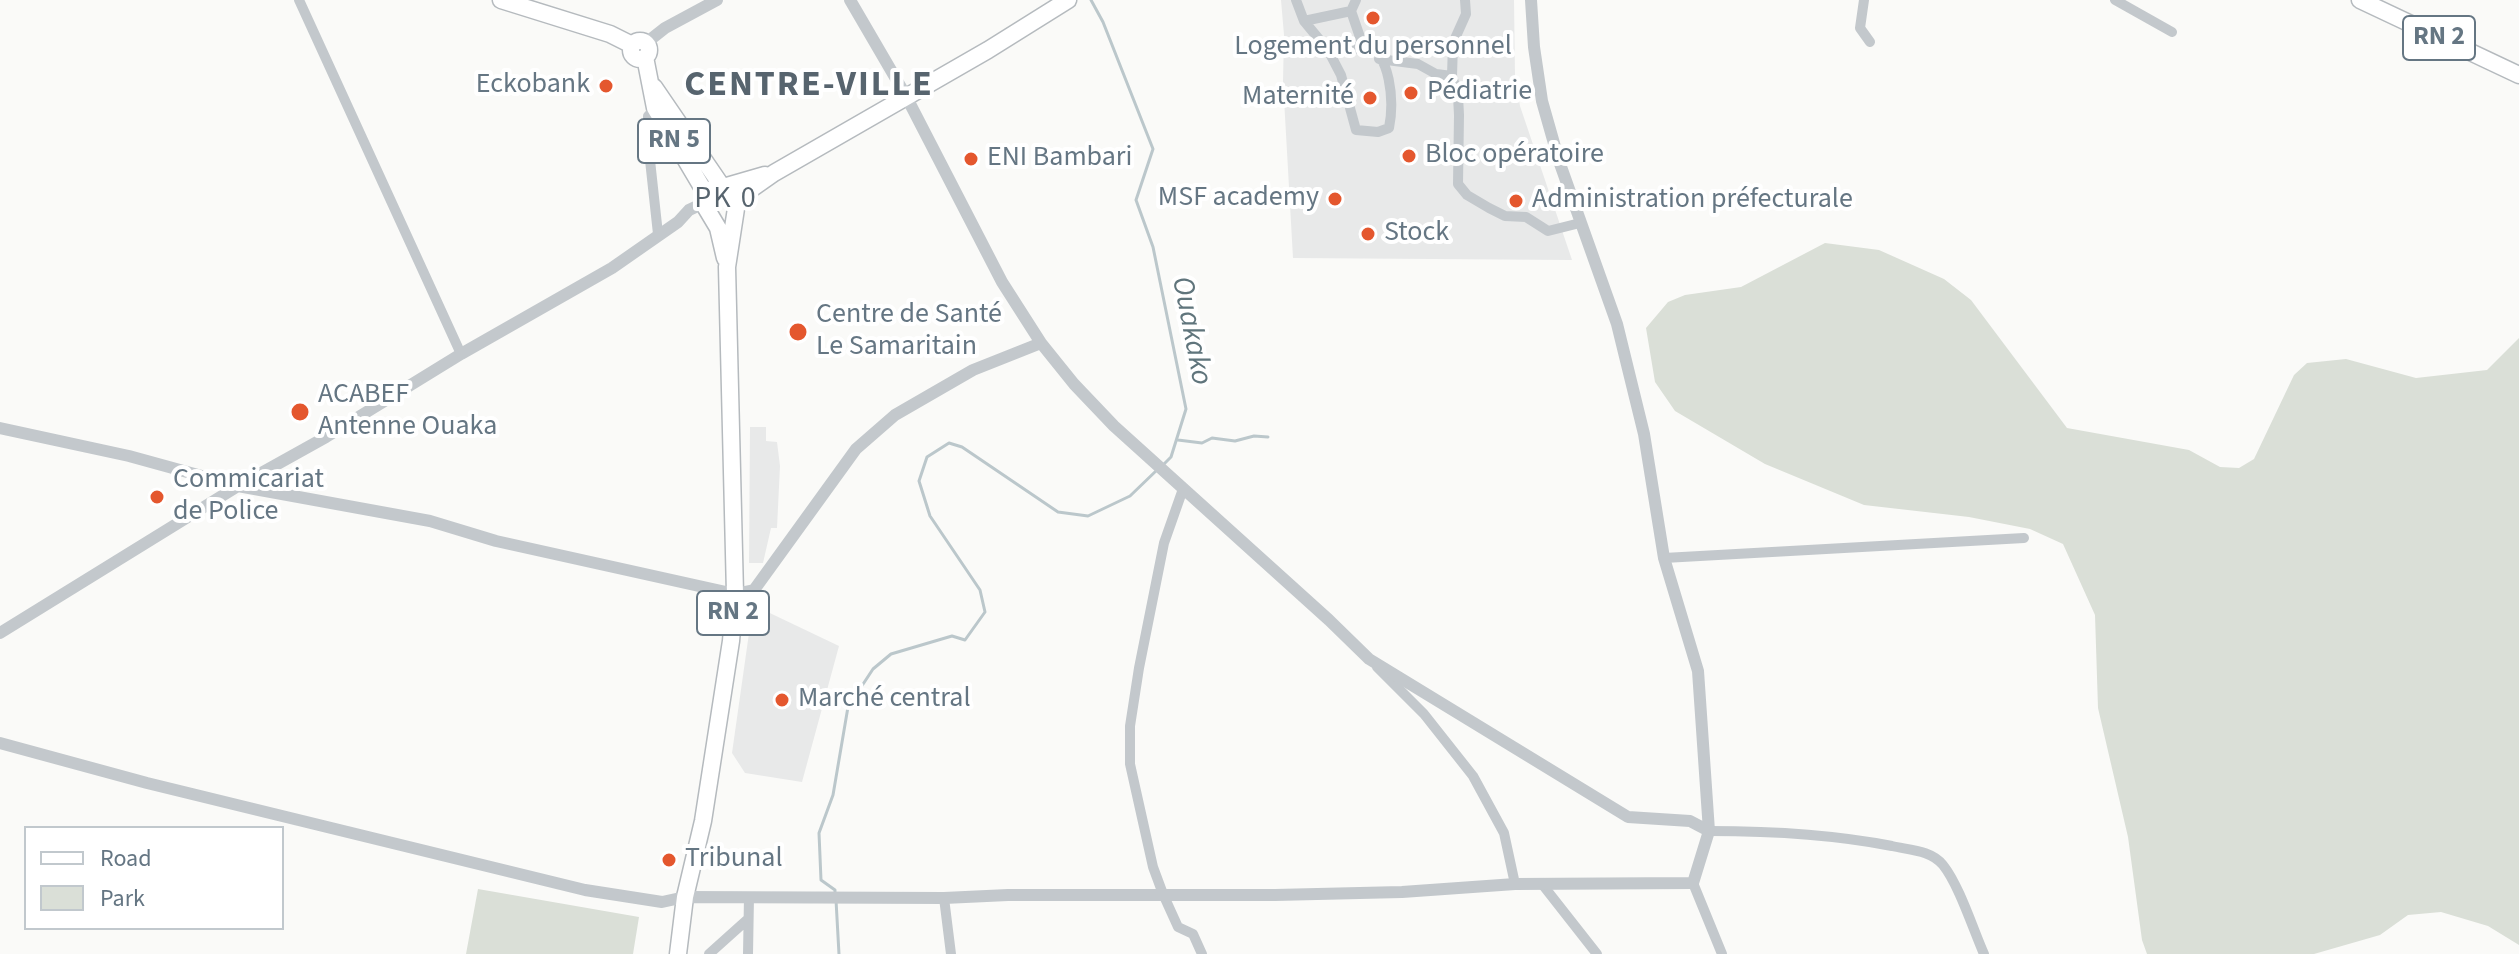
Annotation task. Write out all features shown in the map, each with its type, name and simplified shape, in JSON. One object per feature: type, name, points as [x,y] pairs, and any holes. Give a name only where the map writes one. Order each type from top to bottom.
[{"type":"main road","points":[[501,0],[610,34],[641,48]]},
{"type":"main road","points":[[719,200],[774,173],[988,50],[1068,0]]},
{"type":"main road","name":"RN 2","points":[[2360,0],[2519,75]]},
{"type":"main road","name":"RN 5","points":[[641,48],[660,105],[719,200]]},
{"type":"main road","name":"RN 2","points":[[719,200],[721,240],[727,267]]},
{"type":"main road","name":"RN 2","points":[[678,954],[685,897],[703,821],[731,641],[735,594],[727,267],[719,200]]},
{"type":"street","points":[[299,0],[461,354]]},
{"type":"street","points":[[641,48],[665,28],[717,0]]},
{"type":"street","points":[[850,0],[906,96],[1002,282],[1041,343],[1114,426],[1329,620],[1424,714],[1473,776],[1504,833],[1515,884]]},
{"type":"street","points":[[1296,0],[1304,21],[1328,50],[1341,75],[1356,130],[1378,132],[1389,128],[1392,88],[1379,59],[1369,45],[1362,43]]},
{"type":"street","points":[[1465,0],[1466,14],[1453,43],[1452,76],[1459,115],[1458,184],[1467,195],[1505,216],[1526,217],[1548,231],[1580,223]]},
{"type":"street","points":[[1531,0],[1542,101],[1580,223],[1617,324],[1638,406],[1664,558],[1698,671],[1709,831],[1693,883],[1722,954]]},
{"type":"street","points":[[1864,0],[1860,28],[1870,42]]},
{"type":"street","points":[[2115,0],[2172,32]]},
{"type":"street","points":[[1304,21],[1353,5],[1362,43]]},
{"type":"street","points":[[1328,50],[1353,50],[1362,43]]},
{"type":"street","points":[[1379,59],[1418,64],[1436,74],[1452,76]]},
{"type":"street","points":[[658,234],[648,116],[660,105]]},
{"type":"street","points":[[0,633],[238,486],[612,268],[678,222],[689,210],[719,200]]},
{"type":"street","points":[[0,428],[129,456],[238,486],[430,521],[504,543],[680,579],[735,594],[754,590],[856,449],[895,415],[973,370],[1041,343]]},
{"type":"street","points":[[1183,489],[1164,543],[1130,726],[1130,764],[1153,867],[1163,894],[1178,927],[1193,934],[1202,954]]},
{"type":"street","points":[[1664,558],[2024,538]]},
{"type":"street","points":[[1369,659],[1628,817],[1690,821],[1709,831],[1793,831],[1841,836],[1928,854],[1942,863],[1984,954]]},
{"type":"street","points":[[0,743],[147,783],[585,890],[662,902],[685,897],[944,898],[1402,892],[1515,884],[1693,883]]},
{"type":"street","points":[[1542,884],[1597,954]]},
{"type":"street","points":[[748,954],[749,897]]},
{"type":"street","points":[[944,898],[951,954]]},
{"type":"street","points":[[709,954],[748,919]]},
{"type":"shaded area","points":[[1281,0],[1514,0],[1515,76],[1520,106],[1572,260],[1293,258]]},
{"type":"shaded area","points":[[750,427],[766,427],[766,441],[777,442],[780,466],[777,528],[771,528],[763,563],[749,563]]},
{"type":"shaded area","name":"Marché central","points":[[753,605],[839,646],[802,782],[745,773],[732,753]]},
{"type":"green space","points":[[1825,243],[1879,250],[1944,279],[1971,300],[2067,428],[2189,450],[2220,467],[2239,468],[2254,459],[2294,375],[2307,363],[2346,359],[2416,378],[2487,370],[2519,338],[2519,945],[2488,926],[2441,912],[2408,915],[2380,935],[2314,954],[2147,954],[2142,940],[2128,837],[2098,708],[2095,615],[2063,544],[2030,529],[1969,517],[1864,505],[1765,464],[1675,411],[1655,382],[1646,328],[1668,302],[1685,295],[1741,287]]},
{"type":"green space","points":[[478,889],[639,917],[633,954],[466,954]]},
{"type":"waterway","name":"Ouakako","points":[[1091,0],[1103,22],[1153,149],[1136,200],[1153,247],[1186,409],[1171,457],[1163,465]]},
{"type":"waterway","points":[[1178,440],[1202,443],[1212,438],[1235,441],[1254,436],[1268,437]]},
{"type":"waterway","name":"Ouakako","points":[[835,893],[821,880],[819,833],[833,795],[848,707],[873,669],[891,654],[952,636],[965,640],[985,612],[980,590],[930,516],[919,481],[927,457],[949,443],[962,447],[1058,512],[1088,516],[1130,496],[1157,470]]},
{"type":"waterway","name":"Ouakako","points":[[836,900],[839,954]]},
{"type":"place","name":"Logement du personnel","points":[[1373,18]]},
{"type":"place","name":"Eckobank","points":[[606,86]]},
{"type":"place","name":"Pédiatrie","points":[[1411,93]]},
{"type":"place","name":"Maternité","points":[[1370,98]]},
{"type":"place","name":"Bloc opératoire","points":[[1409,156]]},
{"type":"place","name":"ENI Bambari","points":[[971,159]]},
{"type":"place","name":"MSF academy","points":[[1335,199]]},
{"type":"place","name":"Administration préfecturale","points":[[1516,201]]},
{"type":"place","name":"Stock","points":[[1368,234]]},
{"type":"place","name":"Centre de Santé Le Samaritain","points":[[798,332]]},
{"type":"place","name":"ACABEF Antenne Ouaka","points":[[300,412]]},
{"type":"place","name":"Commicariat de Police","points":[[157,497]]},
{"type":"place","name":"Marché central","points":[[782,700]]},
{"type":"place","name":"Tribunal","points":[[669,860]]},
{"type":"district","name":"CENTRE-VILLE","points":[[809,87]]},
{"type":"district","name":"PK 0","points":[[726,200]]}]
